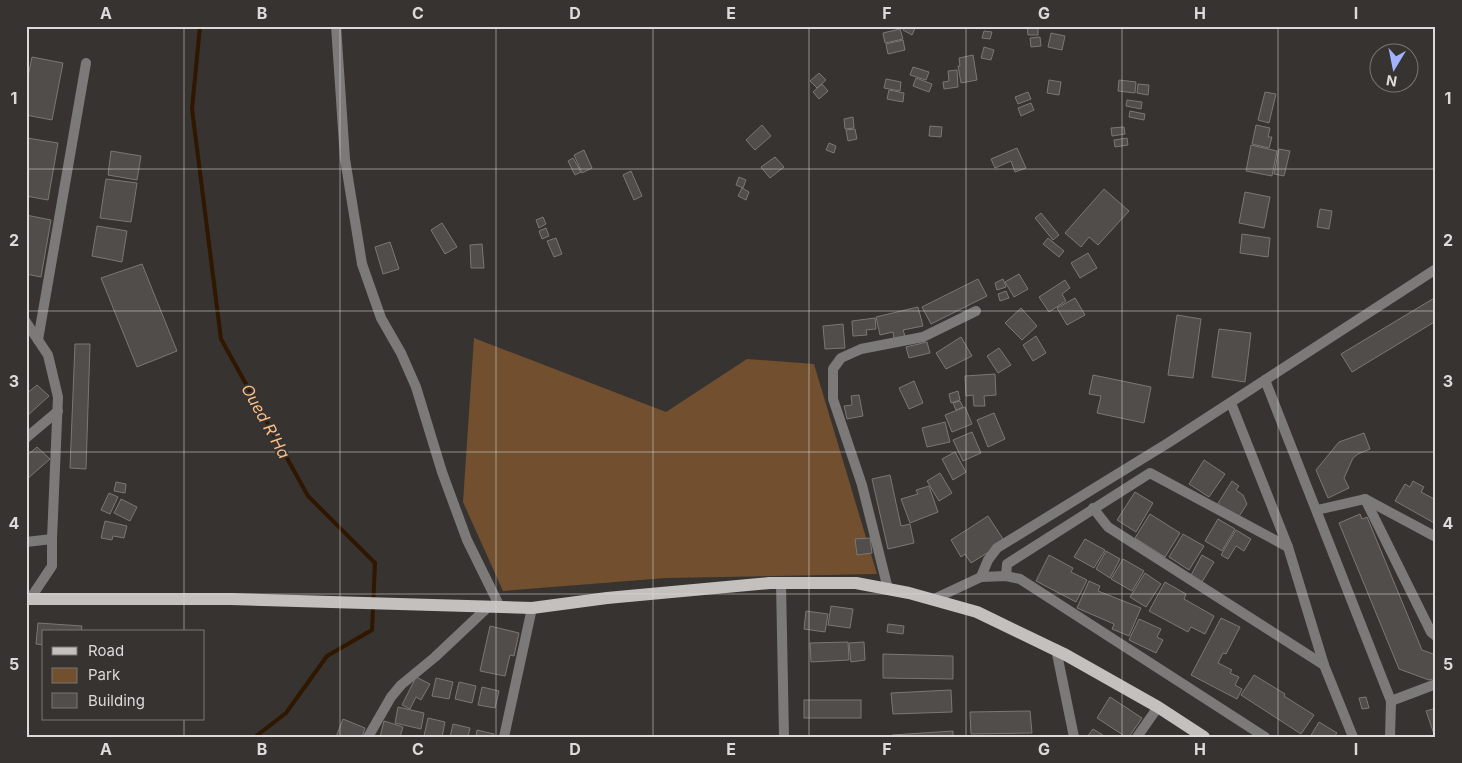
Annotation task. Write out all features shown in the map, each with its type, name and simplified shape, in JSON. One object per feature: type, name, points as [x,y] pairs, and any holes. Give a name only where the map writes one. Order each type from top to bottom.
[{"type":"main road","points":[[28,599],[230,599],[532,608],[617,597],[781,583],[856,583],[888,589],[977,612],[1056,650],[1158,707],[1202,736]]},
{"type":"street","points":[[336,26],[345,159],[362,264],[381,318],[401,354],[416,387],[442,472],[494,607],[401,685],[391,697],[368,737]]},
{"type":"street","points":[[38,340],[86,63]]},
{"type":"street","points":[[981,577],[988,560],[997,548],[1231,403],[1436,270]]},
{"type":"street","points":[[888,589],[862,485],[833,399],[833,369],[841,358],[861,350],[923,336],[976,310]]},
{"type":"street","points":[[26,322],[48,355],[58,397],[52,566],[28,599]]},
{"type":"street","points":[[1265,380],[1391,701],[1390,737]]},
{"type":"street","points":[[1231,403],[1288,547],[1324,665],[1352,737]]},
{"type":"street","points":[[26,438],[58,411]]},
{"type":"street","points":[[1006,576],[1007,564],[1150,473],[1288,547]]},
{"type":"street","points":[[1317,510],[1365,499],[1436,537]]},
{"type":"street","points":[[1365,499],[1431,632],[1436,636]]},
{"type":"street","points":[[1093,508],[1108,527],[1324,665]]},
{"type":"street","points":[[26,542],[52,539]]},
{"type":"street","points":[[988,560],[1006,576]]},
{"type":"street","points":[[932,600],[981,577],[1006,576],[1020,579],[1266,737]]},
{"type":"street","points":[[781,583],[784,737]]},
{"type":"street","points":[[504,737],[532,608]]},
{"type":"street","points":[[1056,650],[1074,737]]},
{"type":"street","points":[[1391,701],[1436,684]]},
{"type":"street","points":[[1137,737],[1158,707]]},
{"type":"green space","points":[[474,338],[666,412],[747,359],[814,364],[877,574],[666,578],[503,591],[463,502]]},
{"type":"building","points":[[905,26],[916,26],[912,35],[903,30]]},
{"type":"building","points":[[1027,26],[1038,26],[1038,35],[1028,35]]},
{"type":"building","points":[[900,29],[903,39],[885,43],[883,33]]},
{"type":"building","points":[[984,31],[992,32],[990,39],[982,38]]},
{"type":"building","points":[[1051,33],[1065,36],[1062,50],[1048,47]]},
{"type":"building","points":[[1040,37],[1041,46],[1031,47],[1030,38]]},
{"type":"building","points":[[903,40],[905,50],[888,54],[886,44]]},
{"type":"building","points":[[984,47],[994,50],[991,60],[981,58]]},
{"type":"building","points":[[973,55],[977,80],[961,83],[958,66],[960,66],[959,58]]},
{"type":"building","points":[[32,57],[63,63],[52,120],[26,115],[26,86]]},
{"type":"building","points":[[913,67],[929,72],[926,80],[910,75]]},
{"type":"building","points":[[957,70],[958,87],[944,89],[943,82],[949,81],[948,71]]},
{"type":"building","points":[[819,73],[826,80],[817,88],[810,81]]},
{"type":"building","points":[[916,78],[932,84],[929,92],[913,86]]},
{"type":"building","points":[[886,79],[901,82],[900,91],[884,88]]},
{"type":"building","points":[[1049,80],[1061,82],[1059,95],[1047,93]]},
{"type":"building","points":[[1119,80],[1136,82],[1135,93],[1118,91]]},
{"type":"building","points":[[822,84],[828,91],[819,99],[813,92]]},
{"type":"building","points":[[1138,84],[1149,85],[1148,95],[1137,93]]},
{"type":"building","points":[[889,90],[904,93],[903,102],[887,99]]},
{"type":"building","points":[[1028,92],[1031,99],[1018,104],[1015,97]]},
{"type":"building","points":[[1265,92],[1276,94],[1269,123],[1258,120]]},
{"type":"building","points":[[1127,100],[1142,102],[1141,109],[1126,106]]},
{"type":"building","points":[[1031,103],[1034,110],[1021,116],[1018,108]]},
{"type":"building","points":[[1130,111],[1145,114],[1144,120],[1129,117]]},
{"type":"building","points":[[853,117],[854,128],[845,129],[844,119]]},
{"type":"building","points":[[762,125],[771,136],[755,150],[746,140]]},
{"type":"building","points":[[1256,125],[1270,128],[1268,137],[1272,137],[1269,148],[1252,144]]},
{"type":"building","points":[[930,126],[942,127],[941,137],[929,136]]},
{"type":"building","points":[[1124,127],[1125,134],[1112,136],[1111,128]]},
{"type":"building","points":[[855,129],[857,139],[848,141],[846,130]]},
{"type":"building","points":[[27,138],[58,143],[48,200],[26,196]]},
{"type":"building","points":[[1127,138],[1128,145],[1115,147],[1114,140]]},
{"type":"building","points":[[829,143],[836,146],[834,153],[826,150]]},
{"type":"building","points":[[1251,145],[1277,151],[1272,176],[1246,171]]},
{"type":"building","points":[[1017,148],[1026,168],[1015,172],[1011,161],[995,168],[991,159]]},
{"type":"building","points":[[1279,149],[1290,151],[1284,176],[1274,174]]},
{"type":"building","points":[[584,150],[592,168],[582,173],[574,155]]},
{"type":"building","points":[[111,151],[141,156],[137,180],[108,175]]},
{"type":"building","points":[[775,157],[784,167],[770,178],[761,167]]},
{"type":"building","points":[[573,158],[581,172],[575,175],[568,161]]},
{"type":"building","points":[[631,171],[642,196],[634,200],[623,175]]},
{"type":"building","points":[[739,177],[746,180],[743,188],[736,185]]},
{"type":"building","points":[[106,179],[137,183],[131,222],[100,218]]},
{"type":"building","points":[[742,188],[749,192],[746,200],[738,196]]},
{"type":"building","points":[[1104,189],[1129,211],[1098,245],[1089,237],[1081,247],[1065,233]]},
{"type":"building","points":[[1245,192],[1270,197],[1264,228],[1239,223]]},
{"type":"building","points":[[1320,209],[1332,211],[1329,229],[1317,227]]},
{"type":"building","points":[[1041,213],[1059,235],[1053,240],[1035,218]]},
{"type":"building","points":[[26,215],[51,220],[41,277],[26,274]]},
{"type":"building","points":[[543,217],[546,224],[539,228],[536,220]]},
{"type":"building","points":[[442,223],[457,247],[445,254],[431,230]]},
{"type":"building","points":[[97,226],[127,231],[122,262],[92,256]]},
{"type":"building","points":[[546,228],[549,236],[542,239],[539,231]]},
{"type":"building","points":[[1242,234],[1270,238],[1268,257],[1240,253]]},
{"type":"building","points":[[556,238],[562,254],[554,257],[547,241]]},
{"type":"building","points":[[1048,238],[1064,251],[1059,257],[1043,244]]},
{"type":"building","points":[[390,242],[399,269],[383,274],[375,247]]},
{"type":"building","points":[[482,244],[484,268],[471,268],[470,245]]},
{"type":"building","points":[[1088,253],[1097,268],[1080,278],[1071,263]]},
{"type":"building","points":[[142,264],[177,351],[137,367],[101,278]]},
{"type":"building","points":[[1019,274],[1028,289],[1014,297],[1005,282]]},
{"type":"building","points":[[978,279],[987,296],[931,324],[922,307]]},
{"type":"building","points":[[1003,279],[1006,287],[997,290],[995,283]]},
{"type":"building","points":[[1065,280],[1070,288],[1062,294],[1066,301],[1049,312],[1039,297]]},
{"type":"building","points":[[1006,291],[1009,298],[1000,301],[998,294]]},
{"type":"building","points":[[1436,297],[1436,321],[1352,372],[1341,354]]},
{"type":"building","points":[[1075,298],[1085,315],[1067,325],[1057,308]]},
{"type":"building","points":[[918,307],[923,326],[903,330],[905,336],[894,339],[893,332],[880,335],[876,317]]},
{"type":"building","points":[[1021,308],[1037,326],[1022,340],[1005,323]]},
{"type":"building","points":[[1177,315],[1201,319],[1193,378],[1168,375]]},
{"type":"building","points":[[875,318],[876,329],[866,330],[867,335],[853,336],[852,321]]},
{"type":"building","points":[[843,324],[845,348],[825,349],[823,326]]},
{"type":"building","points":[[1219,329],[1251,333],[1245,382],[1212,377]]},
{"type":"building","points":[[1036,336],[1046,353],[1033,361],[1023,345]]},
{"type":"building","points":[[961,337],[972,356],[946,369],[936,353]]},
{"type":"building","points":[[927,342],[930,353],[909,358],[906,347]]},
{"type":"building","points":[[75,344],[90,344],[86,469],[70,468]]},
{"type":"building","points":[[999,348],[1011,365],[998,373],[987,356]]},
{"type":"building","points":[[995,374],[996,395],[984,396],[985,406],[974,406],[973,395],[966,396],[965,376]]},
{"type":"building","points":[[1093,375],[1151,387],[1144,423],[1097,413],[1101,396],[1089,394]]},
{"type":"building","points":[[914,381],[923,403],[909,409],[899,388]]},
{"type":"building","points":[[37,385],[49,396],[26,417],[26,394]]},
{"type":"building","points":[[958,391],[960,400],[951,403],[949,394]]},
{"type":"building","points":[[859,395],[863,416],[847,419],[844,406],[852,405],[851,396]]},
{"type":"building","points":[[960,401],[963,407],[956,410],[953,403]]},
{"type":"building","points":[[965,407],[972,424],[952,432],[945,415]]},
{"type":"building","points":[[994,413],[1005,439],[988,447],[977,420]]},
{"type":"building","points":[[945,422],[950,442],[927,447],[922,428]]},
{"type":"building","points":[[972,432],[981,453],[963,461],[953,440]]},
{"type":"building","points":[[1364,433],[1370,449],[1353,458],[1344,478],[1349,488],[1328,498],[1316,470],[1339,442]]},
{"type":"building","points":[[37,447],[50,459],[26,480],[26,456]]},
{"type":"building","points":[[955,452],[966,472],[953,480],[942,459]]},
{"type":"building","points":[[1204,460],[1225,474],[1209,497],[1189,484]]},
{"type":"building","points":[[940,473],[952,493],[939,501],[927,481]]},
{"type":"building","points":[[890,475],[901,526],[910,524],[914,543],[888,549],[872,479]]},
{"type":"building","points":[[1232,481],[1239,486],[1236,490],[1243,495],[1247,504],[1238,518],[1217,505]]},
{"type":"building","points":[[1413,481],[1424,487],[1421,492],[1436,500],[1436,524],[1395,501],[1405,484],[1410,487]]},
{"type":"building","points":[[116,482],[126,484],[125,493],[114,491]]},
{"type":"building","points":[[929,486],[938,512],[910,523],[901,499],[918,494],[916,490]]},
{"type":"building","points":[[1135,492],[1153,503],[1136,532],[1117,520]]},
{"type":"building","points":[[109,493],[118,497],[110,514],[101,510]]},
{"type":"building","points":[[121,499],[137,507],[130,521],[114,513]]},
{"type":"building","points":[[1150,514],[1180,533],[1165,557],[1135,538]]},
{"type":"building","points":[[1360,514],[1362,519],[1367,517],[1422,650],[1436,655],[1436,678],[1429,680],[1399,669],[1339,523]]},
{"type":"building","points":[[988,516],[1005,542],[971,563],[965,554],[961,557],[951,540]]},
{"type":"building","points":[[1218,519],[1235,529],[1222,551],[1205,541]]},
{"type":"building","points":[[105,521],[127,526],[124,538],[113,536],[112,540],[101,538]]},
{"type":"building","points":[[1236,530],[1251,539],[1244,551],[1236,546],[1228,559],[1221,555]]},
{"type":"building","points":[[1183,534],[1204,546],[1189,570],[1169,557]]},
{"type":"building","points":[[870,538],[872,553],[857,555],[855,539]]},
{"type":"building","points":[[1085,539],[1105,550],[1094,568],[1074,557]]},
{"type":"building","points":[[1106,551],[1120,559],[1110,578],[1096,569]]},
{"type":"building","points":[[1049,555],[1073,568],[1071,572],[1087,580],[1076,602],[1036,581]]},
{"type":"building","points":[[1202,555],[1214,562],[1202,582],[1191,575]]},
{"type":"building","points":[[1123,559],[1144,571],[1132,591],[1111,579]]},
{"type":"building","points":[[1145,573],[1161,584],[1146,607],[1130,597]]},
{"type":"building","points":[[1089,581],[1100,586],[1098,591],[1141,608],[1129,636],[1112,629],[1114,624],[1077,608]]},
{"type":"building","points":[[1165,582],[1186,594],[1184,599],[1214,616],[1205,634],[1191,627],[1188,632],[1149,611]]},
{"type":"building","points":[[831,606],[853,609],[850,628],[828,625]]},
{"type":"building","points":[[806,611],[828,614],[825,632],[804,629]]},
{"type":"building","points":[[1221,618],[1240,627],[1226,654],[1223,653],[1218,663],[1232,670],[1230,673],[1239,677],[1235,685],[1242,689],[1237,699],[1191,675]]},
{"type":"building","points":[[1139,619],[1161,629],[1157,637],[1163,640],[1156,653],[1129,640]]},
{"type":"building","points":[[38,623],[82,626],[81,630],[42,630],[42,645],[36,644]]},
{"type":"building","points":[[888,624],[904,626],[903,634],[887,632]]},
{"type":"building","points":[[490,626],[519,633],[514,656],[510,655],[505,676],[480,671]]},
{"type":"building","points":[[848,642],[849,660],[811,662],[810,643]]},
{"type":"building","points":[[864,642],[865,660],[851,662],[849,643]]},
{"type":"building","points":[[883,654],[953,656],[953,679],[883,678]]},
{"type":"building","points":[[1254,675],[1314,715],[1301,734],[1241,695]]},
{"type":"building","points":[[416,677],[430,684],[421,700],[416,697],[410,709],[402,705]]},
{"type":"building","points":[[436,678],[453,682],[449,699],[432,696]]},
{"type":"building","points":[[459,682],[476,686],[472,703],[455,699]]},
{"type":"building","points":[[482,687],[499,691],[495,708],[478,705]]},
{"type":"building","points":[[951,690],[952,712],[893,714],[891,693]]},
{"type":"building","points":[[1110,697],[1142,718],[1129,737],[1126,737],[1097,718]]},
{"type":"building","points":[[1366,697],[1369,708],[1362,709],[1359,698]]},
{"type":"building","points":[[804,700],[861,700],[861,718],[804,718]]},
{"type":"building","points":[[398,707],[424,713],[421,729],[395,723]]},
{"type":"building","points":[[1436,708],[1436,737],[1435,737],[1426,711]]},
{"type":"building","points":[[1030,711],[1032,733],[971,734],[970,712]]},
{"type":"building","points":[[428,718],[445,722],[442,737],[424,736]]},
{"type":"building","points":[[343,719],[365,728],[362,737],[336,737]]},
{"type":"building","points":[[384,721],[403,727],[400,737],[380,737]]},
{"type":"building","points":[[1319,722],[1337,733],[1334,737],[1310,737]]},
{"type":"building","points":[[453,724],[470,728],[468,737],[450,737]]},
{"type":"building","points":[[1093,729],[1106,737],[1087,737]]},
{"type":"building","points":[[477,730],[494,734],[494,737],[476,737]]},
{"type":"building","points":[[953,731],[953,737],[892,737],[892,735]]},
{"type":"waterway","name":"Oued R'Ha","points":[[200,26],[192,109],[221,339],[308,496],[375,563],[372,630],[327,656],[286,713],[255,737]]}]
